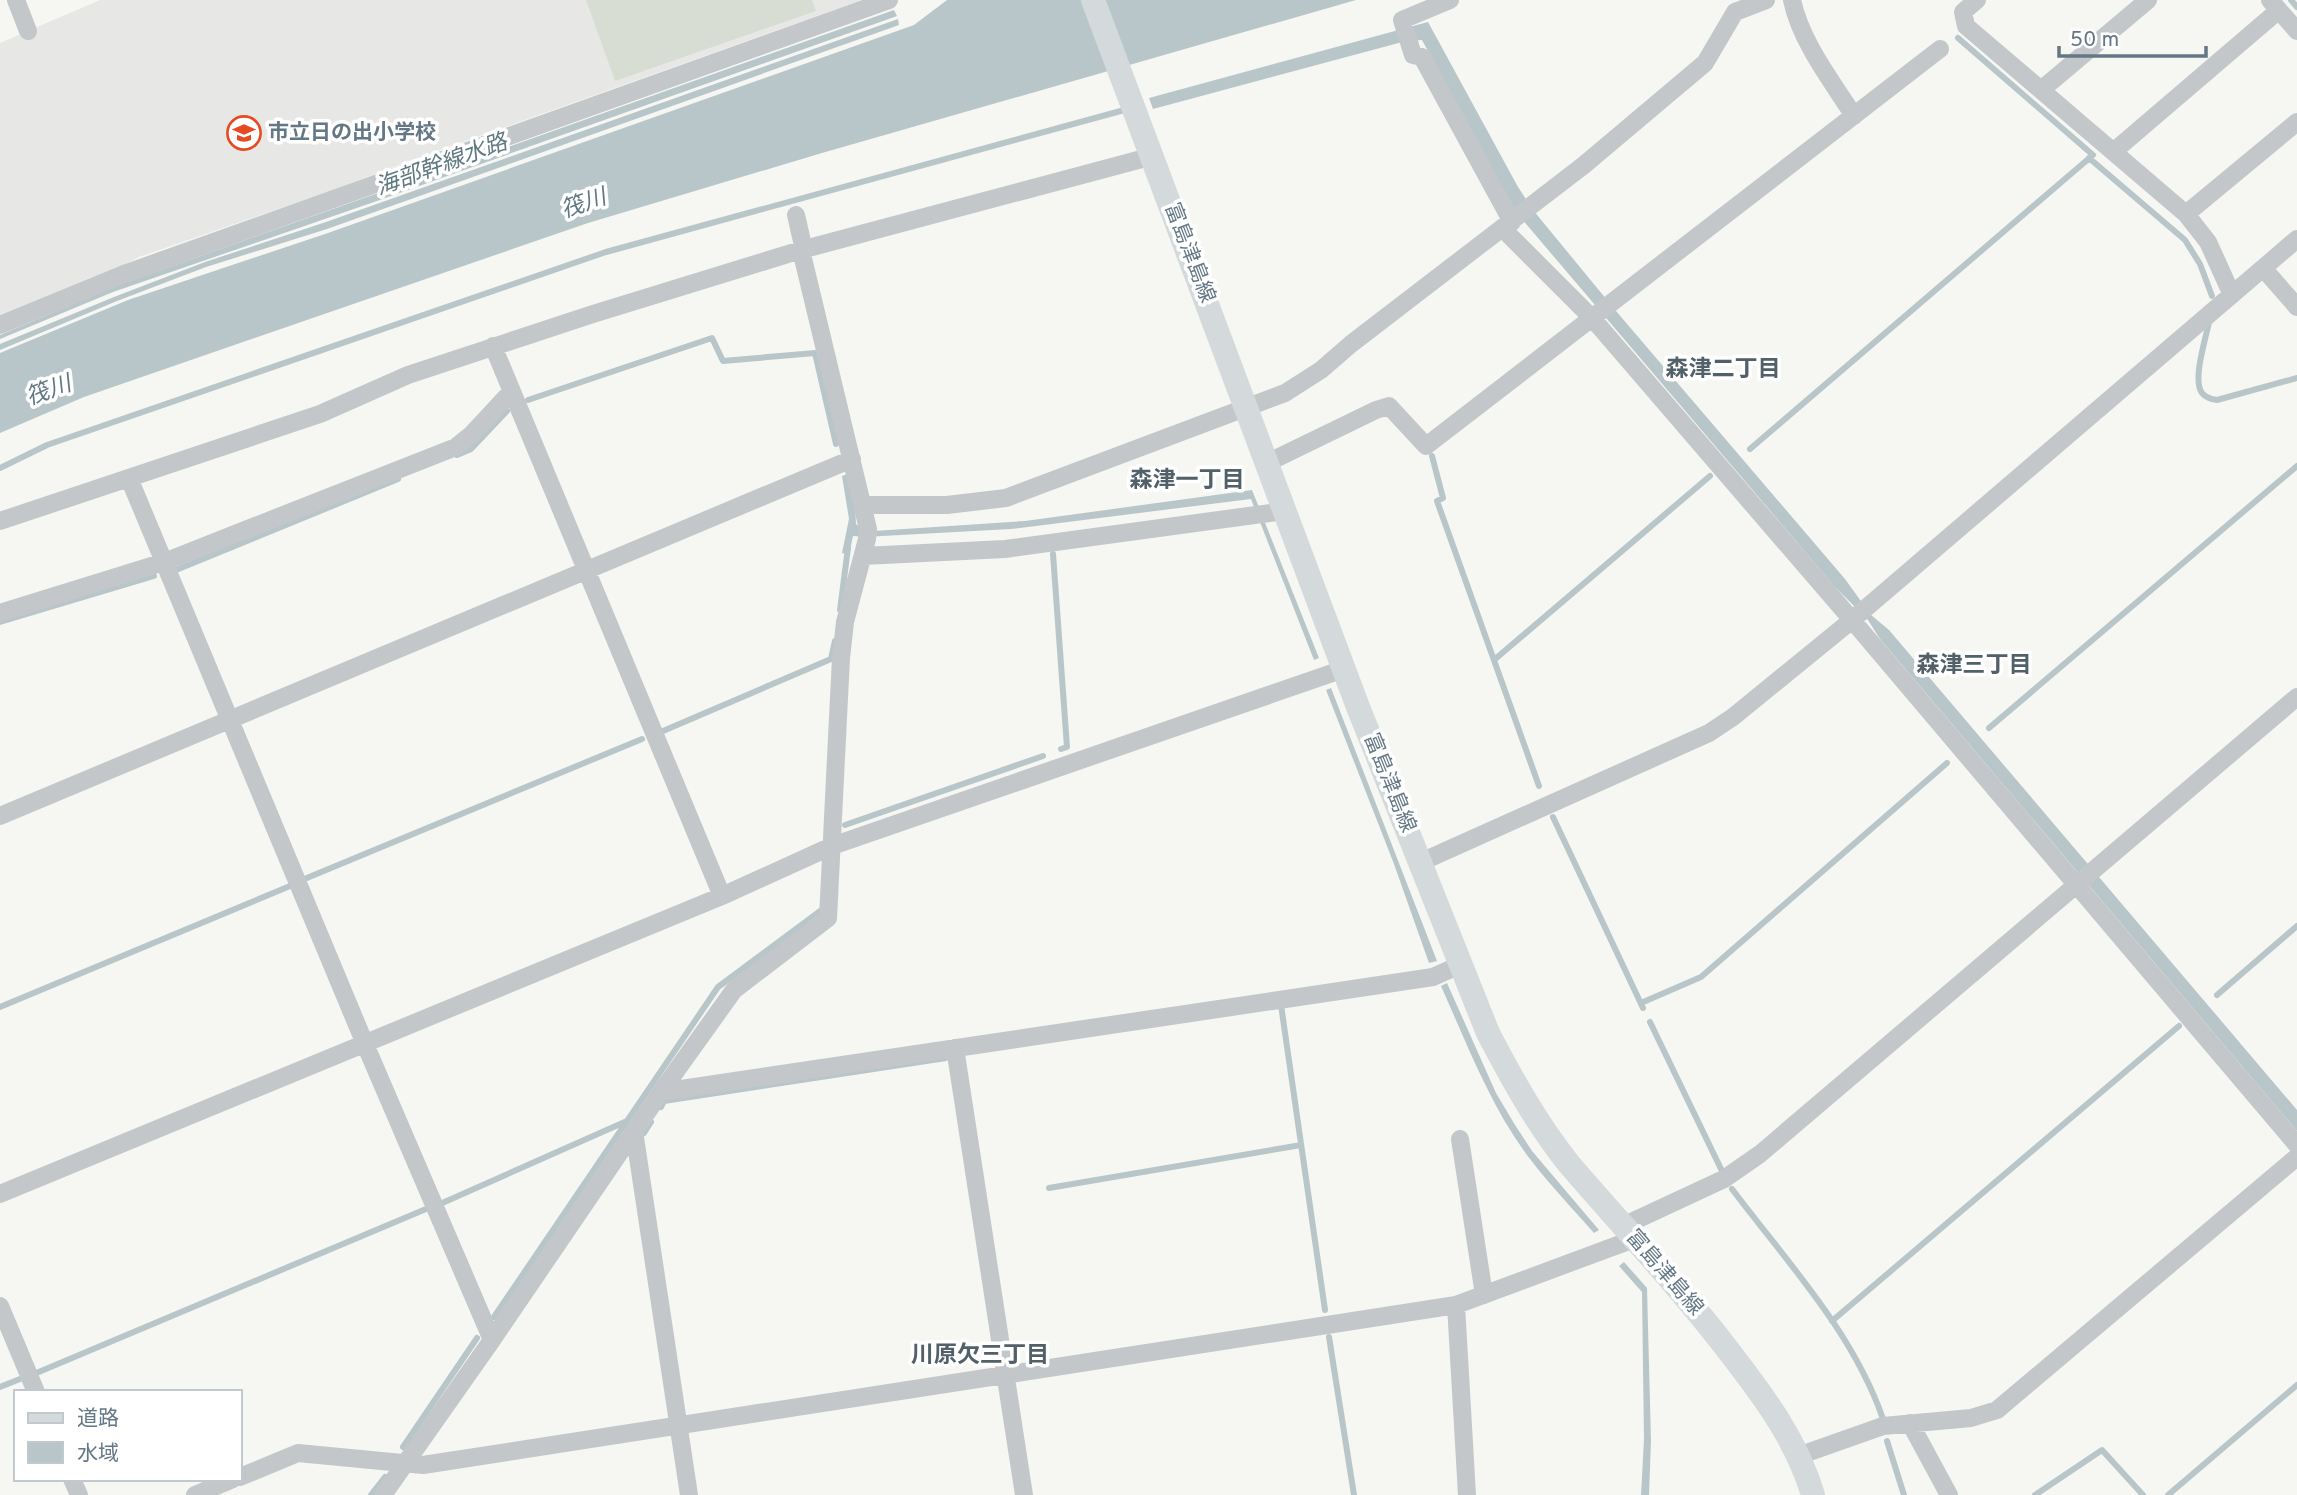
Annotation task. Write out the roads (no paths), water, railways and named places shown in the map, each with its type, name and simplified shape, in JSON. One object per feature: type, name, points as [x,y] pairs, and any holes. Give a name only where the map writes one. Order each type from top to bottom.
[{"type":"main road","name":"富島津島線","points":[[1093,0],[1267,463],[1267,513],[1344,668],[1488,1033],[1546,1134],[1628,1232],[1695,1306],[1783,1425],[1813,1495]]},
{"type":"street","points":[[16,0],[28,31]]},
{"type":"street","points":[[0,325],[124,274],[889,0]]},
{"type":"street","points":[[1450,0],[1402,20],[1413,55],[1422,57],[1510,223],[1601,312],[1859,613],[2077,883],[2297,1145]]},
{"type":"street","points":[[864,505],[947,505],[1006,498],[1285,393],[1321,370],[1644,116],[1705,63],[1735,12],[1766,0]]},
{"type":"street","points":[[1792,0],[1796,19],[1814,53],[1854,116]]},
{"type":"street","points":[[1977,0],[1963,12],[1966,26],[2186,214],[2208,242],[2232,295]]},
{"type":"street","points":[[2041,90],[2148,0]]},
{"type":"street","points":[[2112,152],[2274,5],[2297,31]]},
{"type":"street","points":[[1267,463],[1376,410],[1390,406],[1426,446],[1940,49]]},
{"type":"street","points":[[2186,214],[2297,122]]},
{"type":"street","points":[[0,521],[320,414],[408,375],[493,346],[802,250],[1153,156]]},
{"type":"street","points":[[383,1495],[734,990],[828,918],[841,658],[845,622],[866,541],[864,505],[802,250],[796,215]]},
{"type":"street","points":[[1421,862],[1709,733],[1733,718],[2297,239]]},
{"type":"street","points":[[2263,268],[2297,307]]},
{"type":"street","points":[[493,346],[722,896]]},
{"type":"street","points":[[0,613],[164,562],[456,447],[472,434],[512,391]]},
{"type":"street","points":[[0,816],[852,459]]},
{"type":"street","points":[[129,478],[365,1044],[492,1340]]},
{"type":"street","points":[[866,541],[1005,549],[1267,513]]},
{"type":"street","points":[[0,1195],[722,896],[832,846],[1344,668]]},
{"type":"street","points":[[242,1475],[298,1452],[423,1465],[1457,1305],[1484,1295],[1628,1232],[1724,1179],[1760,1154],[2297,697]]},
{"type":"street","points":[[661,1092],[1433,977],[1462,964]]},
{"type":"street","points":[[955,1048],[1024,1495]]},
{"type":"street","points":[[634,1131],[689,1495]]},
{"type":"street","points":[[1461,1139],[1484,1295]]},
{"type":"street","points":[[1798,1456],[1883,1426],[1971,1418],[1997,1410],[2297,1157]]},
{"type":"street","points":[[1457,1305],[1467,1495]]},
{"type":"street","points":[[0,1306],[35,1390]]},
{"type":"street","points":[[1910,1423],[1949,1495]]},
{"type":"street","points":[[195,1495],[228,1481]]},
{"type":"water","name":"筏川","points":[[947,0],[1356,0],[588,223],[84,397],[0,433],[0,353],[128,300],[328,233],[914,25]]},
{"type":"water","points":[[894,10],[897,16],[113,292],[0,339],[0,335],[116,286]]},
{"type":"water","points":[[898,19],[899,25],[327,229],[206,267],[0,350],[0,344],[205,262],[326,222]]},
{"type":"water","points":[[1428,22],[1533,210],[1845,579],[1871,615],[1889,630],[2297,1110],[2297,1131],[1880,639],[1868,620],[1836,588],[1515,211],[1422,40],[1406,41],[1153,109],[1149,98]]},
{"type":"water","points":[[848,474],[856,524],[863,530],[874,531],[1025,521],[1252,490],[1319,658],[1314,660],[1251,499],[1011,529],[853,536],[849,555],[842,553],[849,519],[842,476]]},
{"type":"water","points":[[1331,688],[1437,961],[1429,963],[1394,864],[1326,690]]},
{"type":"water","points":[[1447,983],[1496,1093],[1515,1125],[1532,1151],[1599,1230],[1594,1233],[1554,1188],[1503,1119],[1441,986]]},
{"type":"water","points":[[1624,1262],[1647,1288],[1651,1441],[1649,1495],[1641,1495],[1644,1439],[1642,1292],[1619,1266]]},
{"type":"waterway","points":[[2291,0],[2297,7]]},
{"type":"waterway","points":[[1750,449],[2093,155],[1958,38]]},
{"type":"waterway","points":[[0,468],[47,445],[606,252],[1128,109]]},
{"type":"waterway","points":[[2089,158],[2185,240],[2200,264],[2212,296]]},
{"type":"waterway","points":[[2209,322],[2198,379],[2199,387],[2205,396],[2217,400],[2297,378]]},
{"type":"waterway","points":[[528,400],[712,338],[723,361],[815,353],[836,444]]},
{"type":"waterway","points":[[457,455],[471,449],[507,411]]},
{"type":"waterway","points":[[1432,456],[1443,498],[1437,501],[1539,786]]},
{"type":"waterway","points":[[1989,728],[2297,466]]},
{"type":"waterway","points":[[1494,660],[1710,476]]},
{"type":"waterway","points":[[176,570],[398,479]]},
{"type":"waterway","points":[[840,610],[848,548]]},
{"type":"waterway","points":[[1053,554],[1067,747],[1061,749]]},
{"type":"waterway","points":[[0,622],[154,576]]},
{"type":"waterway","points":[[663,731],[831,659],[835,641]]},
{"type":"waterway","points":[[302,880],[642,739]]},
{"type":"waterway","points":[[845,825],[1043,756]]},
{"type":"waterway","points":[[1641,1003],[1701,977],[1947,763]]},
{"type":"waterway","points":[[1553,817],[1643,1008]]},
{"type":"waterway","points":[[0,1007],[290,886]]},
{"type":"waterway","points":[[494,1317],[718,987],[823,909]]},
{"type":"waterway","points":[[2217,995],[2297,926]]},
{"type":"waterway","points":[[1281,1005],[1325,1310]]},
{"type":"waterway","points":[[1650,1022],[1721,1169]]},
{"type":"waterway","points":[[1832,1321],[2179,1026]]},
{"type":"waterway","points":[[661,1107],[664,1101],[946,1058]]},
{"type":"waterway","points":[[440,1204],[627,1121]]},
{"type":"waterway","points":[[644,1133],[651,1122]]},
{"type":"waterway","points":[[1049,1188],[1301,1145]]},
{"type":"waterway","points":[[1732,1189],[1837,1327],[1870,1387],[1883,1419]]},
{"type":"waterway","points":[[34,1374],[426,1209]]},
{"type":"waterway","points":[[1329,1337],[1354,1495]]},
{"type":"waterway","points":[[403,1447],[477,1338]]},
{"type":"waterway","points":[[0,1387],[20,1379]]},
{"type":"waterway","points":[[2168,1495],[2297,1385]]},
{"type":"waterway","points":[[1887,1441],[1904,1495]]},
{"type":"waterway","points":[[2035,1495],[2102,1450],[2143,1495]]},
{"type":"waterway","points":[[371,1495],[385,1477]]},
{"type":"place","name":"市立日の出小学校","points":[[244,133]]},
{"type":"district","name":"森津二丁目","points":[[1723,370]]},
{"type":"district","name":"森津一丁目","points":[[1187,481]]},
{"type":"district","name":"森津三丁目","points":[[1974,666]]},
{"type":"district","name":"川原欠三丁目","points":[[980,1356]]},
{"type":"water label","name":"海部幹線水路","points":[[442,166]]}]
